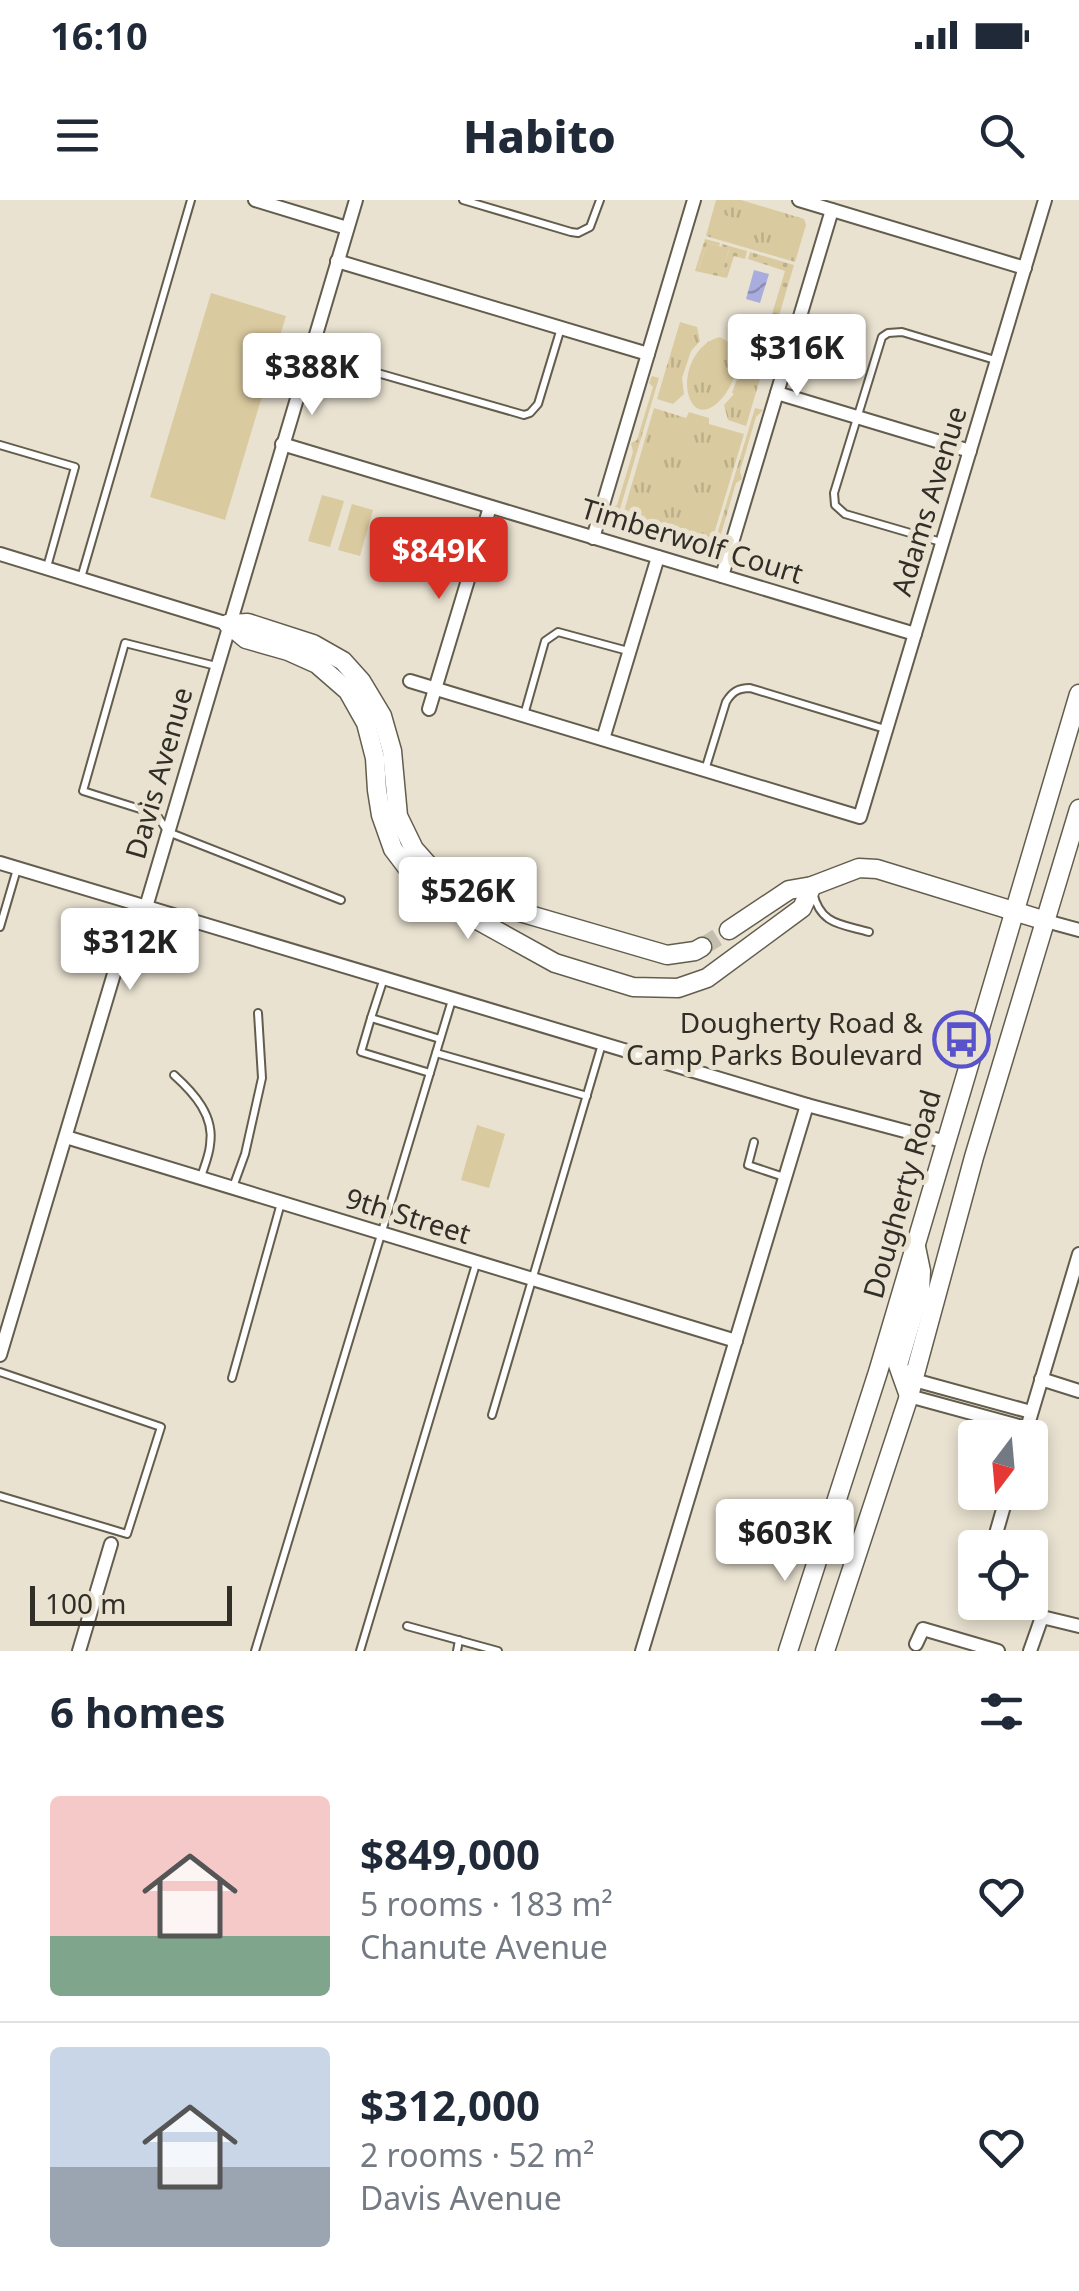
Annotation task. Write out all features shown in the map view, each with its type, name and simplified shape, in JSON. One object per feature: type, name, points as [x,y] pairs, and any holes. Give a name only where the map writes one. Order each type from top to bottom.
[{"type":"main road","points":[[228,624],[246,639],[317,664],[348,692],[366,723],[375,758],[381,815],[393,848],[415,878],[443,901],[555,963],[633,987],[678,988],[707,978],[802,908],[812,886]]},
{"type":"main road","points":[[228,624],[248,624],[314,644],[343,661],[362,681],[382,716],[392,751],[398,816],[414,849],[438,876],[468,897],[667,955],[702,947]]},
{"type":"main road","name":"Dougherty Road","points":[[788,1651],[878,1372],[1079,694]]},
{"type":"main road","points":[[825,1651],[911,1388],[974,1157],[1079,809]]},
{"type":"main road","points":[[729,930],[789,890],[812,886],[859,868],[877,869],[1046,921]]},
{"type":"main road","points":[[911,1388],[898,1365],[920,1291],[916,1245]]},
{"type":"street","points":[[256,200],[347,228]]},
{"type":"street","name":"Davis Avenue","points":[[0,1355],[116,966],[139,929],[146,907],[356,200]]},
{"type":"street","points":[[593,538],[694,200]]},
{"type":"street","points":[[799,200],[1025,268]]},
{"type":"street","name":"Adams Avenue","points":[[705,770],[860,816],[1045,200]]},
{"type":"street","points":[[722,576],[832,210]]},
{"type":"street","points":[[337,260],[648,354]]},
{"type":"street","points":[[777,393],[970,451]]},
{"type":"street","name":"Timberwolf Court","points":[[282,444],[915,634]]},
{"type":"street","points":[[430,709],[490,507]]},
{"type":"street","points":[[0,554],[228,624]]},
{"type":"street","points":[[603,740],[658,557]]},
{"type":"street","points":[[410,681],[705,770]]},
{"type":"street","points":[[0,864],[807,1105],[946,1142]]},
{"type":"street","points":[[1046,921],[1079,930]]},
{"type":"street","points":[[642,1651],[807,1105]]},
{"type":"street","name":"9th Street","points":[[66,1138],[736,1341]]},
{"type":"street","points":[[1028,1420],[1079,1254]]},
{"type":"street","points":[[1041,1379],[1079,1391]]},
{"type":"street","points":[[911,1388],[1030,1412]]},
{"type":"street","points":[[911,1388],[992,1420]]},
{"type":"street","points":[[79,1651],[111,1544]]},
{"type":"street","points":[[1030,1651],[1042,1617],[1079,1626]]},
{"type":"street","points":[[916,1644],[923,1629],[976,1648],[998,1651]]},
{"type":"lane","points":[[80,579],[191,200]]},
{"type":"lane","points":[[462,200],[578,232],[590,227],[600,200]]},
{"type":"lane","points":[[310,353],[524,415],[538,404],[561,328]]},
{"type":"lane","points":[[942,543],[845,514],[836,505],[834,493],[878,343],[888,333],[902,332],[997,360]]},
{"type":"lane","points":[[0,445],[75,467],[47,568]]},
{"type":"lane","points":[[524,716],[545,640],[558,632],[630,652]]},
{"type":"lane","points":[[216,666],[125,643],[82,791],[156,814],[168,832],[341,900]]},
{"type":"lane","points":[[705,770],[726,702],[730,694],[743,688],[886,729]]},
{"type":"lane","points":[[0,927],[17,869]]},
{"type":"lane","points":[[812,886],[822,914],[834,922],[870,932]]},
{"type":"lane","points":[[384,978],[361,1052],[430,1073]]},
{"type":"lane","points":[[254,1651],[452,999]]},
{"type":"lane","points":[[233,1188],[246,1154],[262,1078],[258,1012]]},
{"type":"lane","points":[[371,1018],[440,1039]]},
{"type":"lane","points":[[492,1414],[603,1042]]},
{"type":"lane","points":[[436,1053],[587,1096]]},
{"type":"lane","points":[[174,1075],[203,1106],[210,1145],[200,1178]]},
{"type":"lane","points":[[754,1142],[748,1166],[785,1177]]},
{"type":"lane","points":[[232,1378],[281,1203]]},
{"type":"lane","points":[[360,1651],[476,1264]]},
{"type":"lane","points":[[0,1372],[161,1427],[127,1534],[0,1496]]},
{"type":"lane","points":[[407,1626],[498,1651]]},
{"type":"lane","points":[[456,1651],[459,1640]]},
{"type":"green space","points":[[716,200],[741,200],[804,219],[806,225],[795,262],[706,236]]},
{"type":"green space","points":[[716,212],[734,218],[727,239],[710,234]]},
{"type":"green space","points":[[705,239],[720,243],[707,243],[699,268],[722,273],[729,250],[722,244],[747,251],[745,259],[734,256],[727,278],[695,271]]},
{"type":"green space","points":[[707,243],[729,249],[722,274],[699,269]]},
{"type":"green space","points":[[750,252],[794,265],[776,326],[769,324],[785,271],[748,259]]},
{"type":"green space","points":[[211,293],[286,316],[225,520],[150,497]]},
{"type":"green space","points":[[680,322],[697,327],[700,341],[691,351],[682,378],[684,394],[673,404],[657,399]]},
{"type":"green space","points":[[720,337],[732,348],[736,362],[734,378],[726,393],[705,410],[695,407],[688,393],[688,376],[698,351]]},
{"type":"green space","points":[[749,343],[769,349],[746,426],[728,420],[724,405],[734,394],[741,368],[739,353]]},
{"type":"green space","points":[[652,376],[659,378],[617,519],[609,518],[617,505],[633,452],[631,443],[637,440],[653,387],[649,383]]},
{"type":"green space","points":[[654,408],[686,418],[689,412],[709,418],[709,424],[744,434],[706,552],[627,532],[620,525]]},
{"type":"green space","points":[[755,408],[763,410],[756,417],[740,471],[742,479],[736,483],[719,541],[723,543],[720,551],[713,548]]},
{"type":"green space","points":[[322,495],[344,501],[330,547],[308,541]]},
{"type":"green space","points":[[352,504],[373,510],[360,556],[338,550]]},
{"type":"green space","points":[[417,519],[447,528],[432,577],[402,568]]},
{"type":"green space","points":[[477,1125],[505,1134],[489,1188],[461,1180]]},
{"type":"water","points":[[754,270],[769,274],[760,303],[746,299]]},
{"type":"tunnel","points":[[702,947],[729,930]]},
{"type":"place","name":"Dougherty Road & Camp Parks Boulevard","points":[[962,1039]]}]
